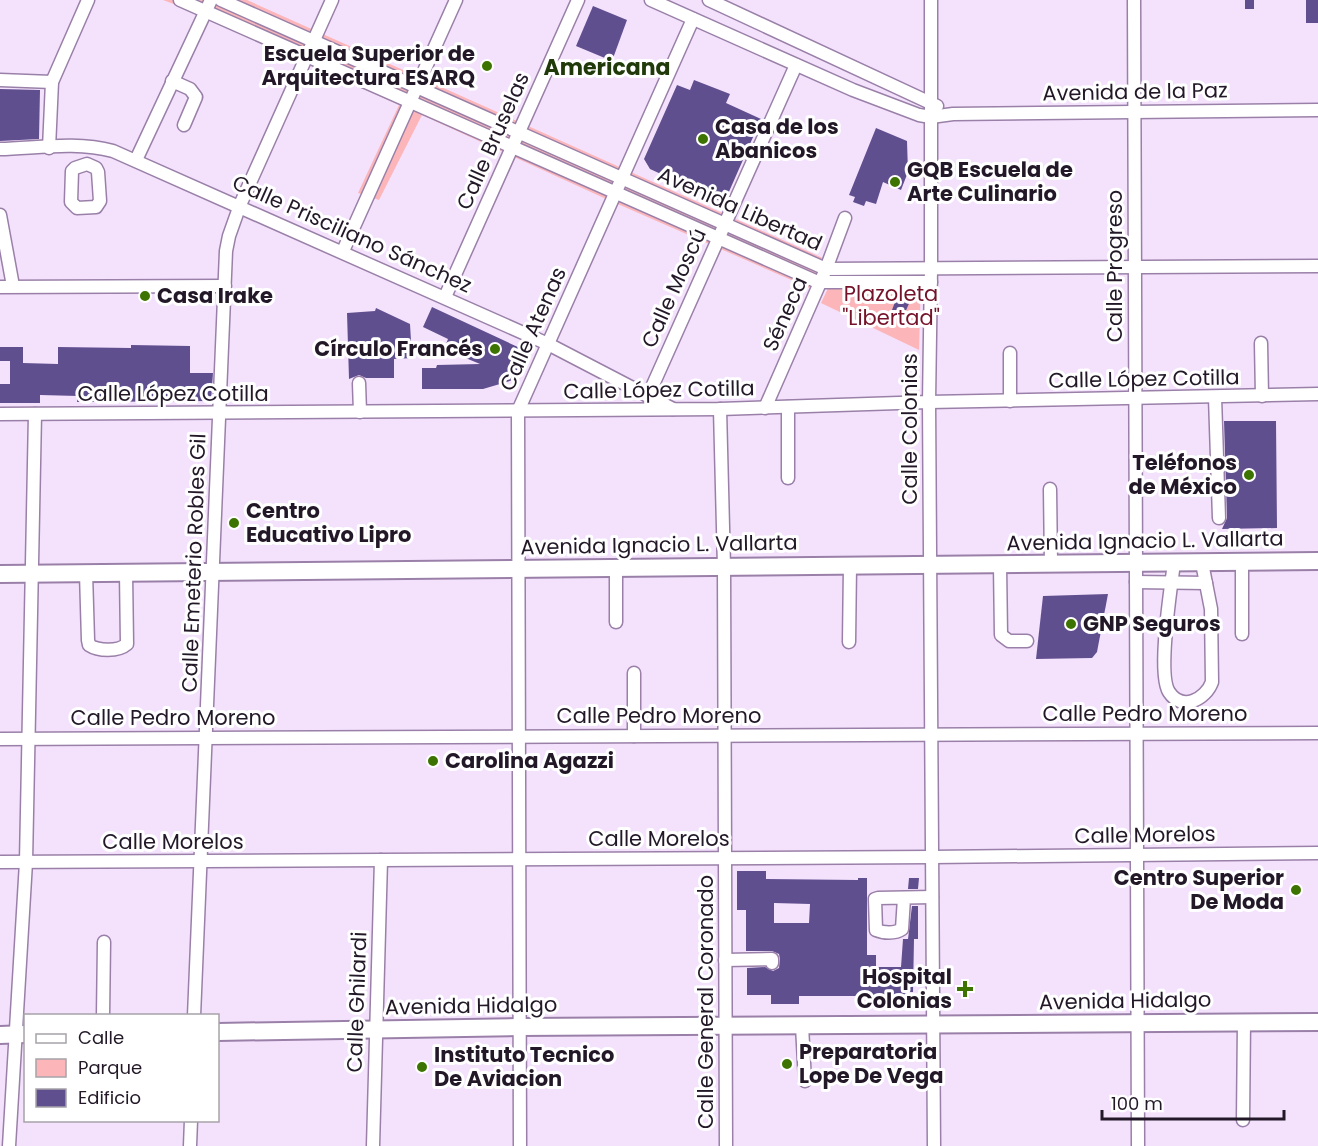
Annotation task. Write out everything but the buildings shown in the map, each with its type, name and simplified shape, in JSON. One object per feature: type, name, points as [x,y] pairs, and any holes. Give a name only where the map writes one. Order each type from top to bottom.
[{"type":"main road","name":"Avenida Ignacio L. Vallarta","points":[[0,574],[1318,561]]},
{"type":"main road","name":"Avenida Hidalgo","points":[[219,1032],[519,1027],[1318,1022]]},
{"type":"street","points":[[49,148],[52,82],[88,0]]},
{"type":"street","name":"Avenida Libertad","points":[[180,0],[208,6],[307,57],[718,239],[821,282]]},
{"type":"street","name":"Avenida Libertad","points":[[221,0],[826,269],[1318,266]]},
{"type":"street","name":"Calle Emeterio Robles Gil","points":[[195,1014],[226,250],[240,206],[332,0]]},
{"type":"street","points":[[343,251],[456,0]]},
{"type":"street","name":"Calle Bruselas","points":[[445,297],[578,0]]},
{"type":"street","name":"Avenida de la Paz","points":[[651,0],[853,90],[919,115],[931,117],[953,114],[1318,110]]},
{"type":"street","name":"Avenida de la Paz","points":[[709,0],[953,114]]},
{"type":"street","name":"Calle Colonias","points":[[931,0],[929,402],[934,1146]]},
{"type":"street","name":"Calle Progreso","points":[[1134,0],[1138,1146]]},
{"type":"street","points":[[136,160],[208,6]]},
{"type":"street","name":"Calle Atenas","points":[[520,1146],[519,411],[693,19]]},
{"type":"street","name":"Calle Moscú","points":[[648,396],[796,65]]},
{"type":"street","points":[[0,80],[52,82]]},
{"type":"street","points":[[172,81],[190,89],[196,97],[184,125]]},
{"type":"street","points":[[87,145],[87,164]]},
{"type":"street","name":"Calle Prisciliano Sánchez","points":[[0,149],[87,145],[113,151],[343,251],[548,344],[674,410]]},
{"type":"street","points":[[0,214],[7,286],[225,286]]},
{"type":"street","name":"Séneca","points":[[765,408],[821,282],[845,218]]},
{"type":"street","points":[[821,282],[931,282]]},
{"type":"street","points":[[1261,342],[1262,396]]},
{"type":"street","points":[[1010,353],[1010,401]]},
{"type":"street","points":[[359,383],[360,412]]},
{"type":"street","name":"Calle López Cotilla","points":[[0,414],[674,410],[1318,394]]},
{"type":"street","points":[[1215,397],[1219,518]]},
{"type":"street","points":[[788,407],[788,478]]},
{"type":"street","name":"Calle General Coronado","points":[[720,409],[724,567],[726,1146]]},
{"type":"street","points":[[9,1146],[5,1114],[26,862],[35,414]]},
{"type":"street","points":[[1050,489],[1051,564]]},
{"type":"street","points":[[1242,562],[1242,634]]},
{"type":"street","points":[[1174,563],[1166,622],[1166,682],[1169,692],[1176,700],[1189,702],[1201,699],[1209,690],[1212,682],[1212,621],[1202,563]]},
{"type":"street","points":[[1000,565],[1001,635],[1009,641],[1027,641]]},
{"type":"street","points":[[849,642],[850,566]]},
{"type":"street","points":[[616,568],[616,622]]},
{"type":"street","points":[[86,573],[89,645],[97,649],[119,649],[127,644],[130,573]]},
{"type":"street","points":[[130,573],[134,635]]},
{"type":"street","points":[[1136,582],[1206,583]]},
{"type":"street","points":[[634,673],[634,736]]},
{"type":"street","name":"Calle Pedro Moreno","points":[[0,739],[1318,733]]},
{"type":"street","name":"Calle Morelos","points":[[0,862],[1318,853]]},
{"type":"street","name":"Calle Ghilardi","points":[[373,1146],[381,860]]},
{"type":"street","points":[[904,898],[932,897]]},
{"type":"street","points":[[103,1014],[104,942]]},
{"type":"street","points":[[725,960],[772,959],[772,963]]},
{"type":"street","points":[[1243,1120],[1244,1022]]},
{"type":"street","points":[[802,1026],[805,1081]]},
{"type":"street","points":[[190,1146],[191,1122]]},
{"type":"green space","points":[[163,0],[247,0],[825,259],[812,289],[422,115],[379,200],[358,193],[399,105]]},
{"type":"green space","name":"Plazoleta \"Libertad\"","points":[[921,278],[919,350],[821,303],[830,284]]},
{"type":"place","name":"Escuela Superior de Arquitectura ESARQ","points":[[487,66]]},
{"type":"place","name":"Casa de los Abanicos","points":[[703,139]]},
{"type":"place","name":"GQB Escuela de Arte Culinario","points":[[895,182]]},
{"type":"place","name":"Casa Irake","points":[[145,296]]},
{"type":"place","name":"Círculo Francés","points":[[495,349]]},
{"type":"place","name":"Teléfonos de México","points":[[1249,475]]},
{"type":"place","name":"Centro Educativo Lipro","points":[[234,523]]},
{"type":"place","name":"GNP Seguros","points":[[1071,624]]},
{"type":"place","name":"Carolina Agazzi","points":[[433,761]]},
{"type":"place","name":"Centro Superior De Moda","points":[[1296,890]]},
{"type":"place","name":"Hospital Colonias","points":[[965,989]]},
{"type":"place","name":"Preparatoria Lope De Vega","points":[[787,1064]]},
{"type":"place","name":"Instituto Tecnico De Aviacion","points":[[422,1067]]},
{"type":"district","name":"Americana","points":[[607,67]]}]
